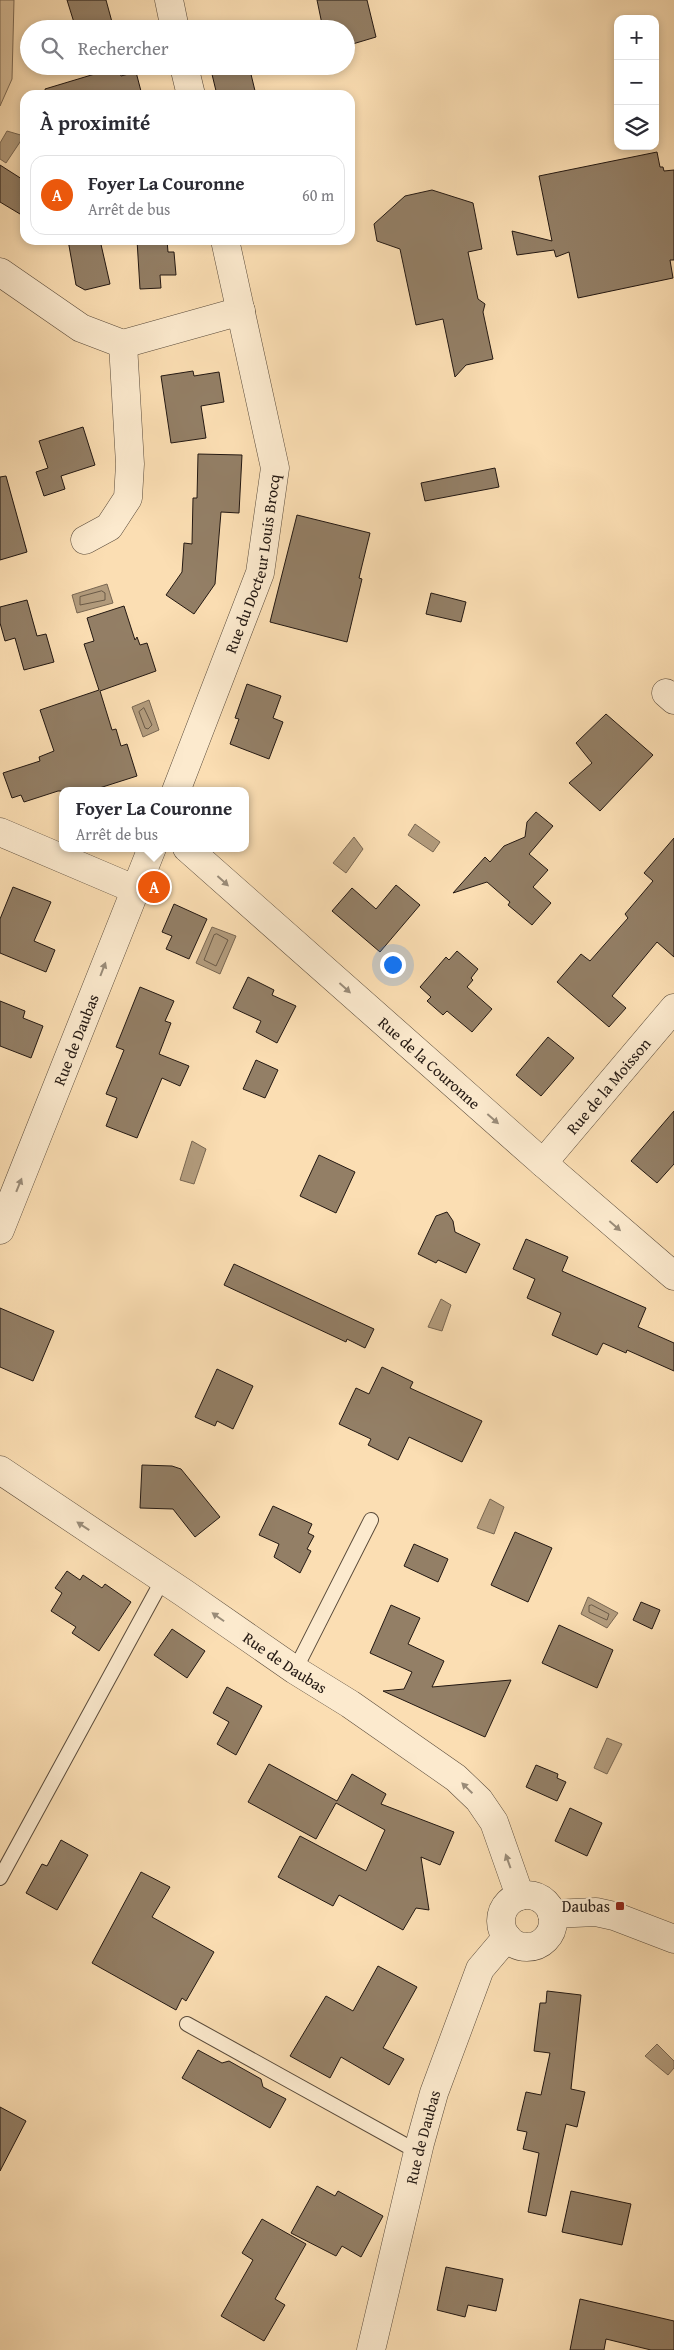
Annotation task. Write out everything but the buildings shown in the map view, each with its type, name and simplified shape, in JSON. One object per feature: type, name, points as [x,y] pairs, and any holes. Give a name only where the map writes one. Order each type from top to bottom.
[{"type":"street","points":[[169,0],[173,20]]},
{"type":"street","points":[[186,75],[190,90]]},
{"type":"street","name":"Rue du Docteur Louis Brocq","points":[[178,787],[260,573],[275,468],[226,245]]},
{"type":"street","points":[[0,272],[81,328],[123,344],[241,311]]},
{"type":"street","points":[[85,540],[109,527],[128,498],[130,464],[123,344]]},
{"type":"street","points":[[0,832],[134,889]]},
{"type":"street","name":"Rue de Daubas","points":[[0,1230],[150,852]]},
{"type":"street","name":"Rue de la Couronne","points":[[192,852],[543,1163],[674,1276]]},
{"type":"street","name":"Rue de la Moisson","points":[[543,1163],[674,1008]]},
{"type":"street","name":"Rue de Daubas","points":[[0,1470],[295,1670],[350,1704],[456,1778],[479,1800],[494,1822],[520,1896]]},
{"type":"street","points":[[527,1895],[540,1898],[545,1902],[552,1914],[551,1931],[539,1944],[522,1946],[514,1943],[502,1930],[502,1913],[506,1905],[520,1896],[527,1895]]},
{"type":"street","points":[[552,1914],[596,1912],[614,1916],[674,1939]]},
{"type":"street","name":"Rue de Daubas","points":[[374,2349],[418,2152],[434,2093],[480,1969],[486,1959],[507,1937]]},
{"type":"lane","points":[[295,1670],[371,1520]]},
{"type":"lane","points":[[0,1878],[163,1579]]},
{"type":"lane","points":[[187,2024],[418,2152]]},
{"type":"shaded area","points":[[0,0],[14,0],[12,79],[0,106]]},
{"type":"water","points":[[7,131],[20,135],[20,142],[6,163],[0,159],[0,143]]},
{"type":"water","points":[[107,584],[113,603],[77,613],[72,595]]},
{"type":"water","points":[[149,700],[159,730],[143,737],[132,707]]},
{"type":"water","points":[[415,824],[440,842],[433,852],[408,835]]},
{"type":"water","points":[[354,837],[363,849],[346,873],[333,863]]},
{"type":"water","points":[[212,927],[236,936],[220,974],[196,963]]},
{"type":"water","points":[[192,1141],[206,1149],[194,1184],[180,1180]]},
{"type":"water","points":[[441,1299],[451,1305],[442,1331],[428,1327]]},
{"type":"water","points":[[490,1499],[504,1507],[494,1534],[477,1528]]},
{"type":"water","points":[[588,1597],[618,1613],[607,1628],[581,1614]]},
{"type":"water","points":[[607,1738],[622,1744],[607,1774],[594,1768]]},
{"type":"water","points":[[657,2044],[674,2061],[674,2068],[668,2075],[645,2056]]},
{"type":"place","name":"Foyer La Couronne","points":[[154,887]]},
{"type":"place","name":"Daubas","points":[[620,1906]]}]
